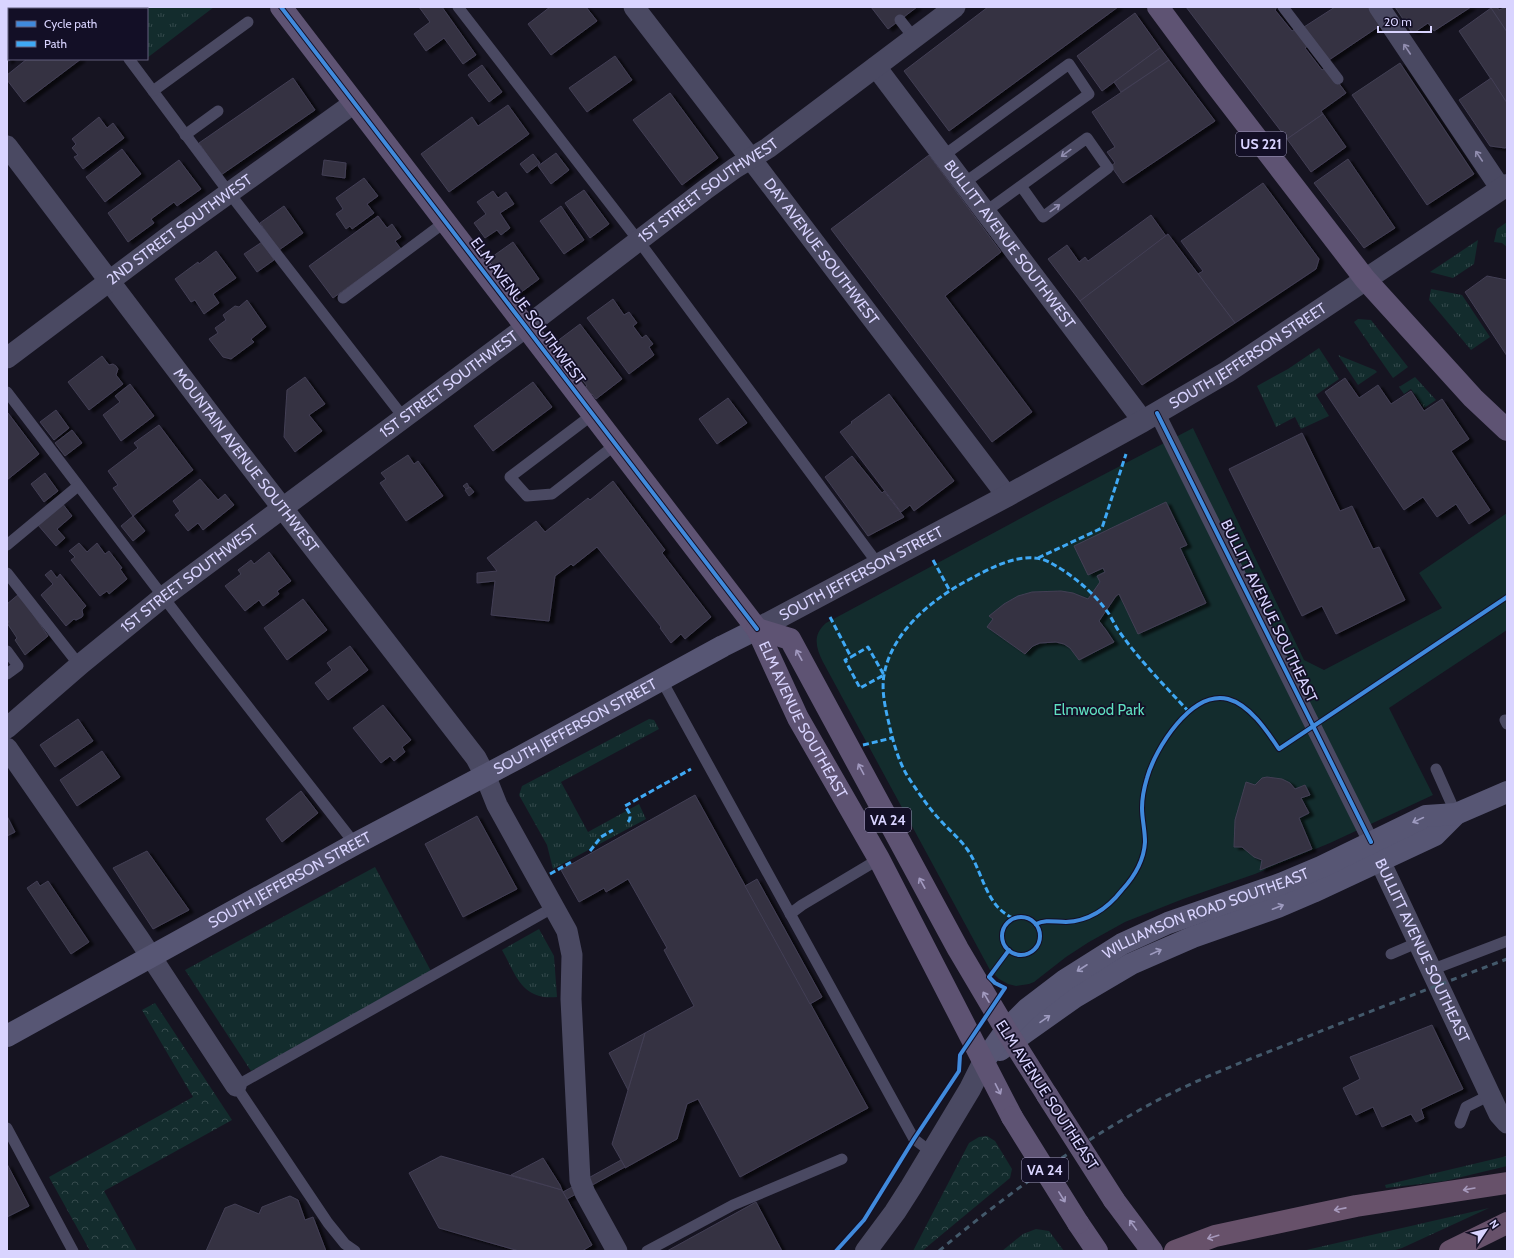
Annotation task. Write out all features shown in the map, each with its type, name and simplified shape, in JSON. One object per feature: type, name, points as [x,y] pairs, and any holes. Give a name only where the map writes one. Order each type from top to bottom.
[{"type":"highway","points":[[1175,1251],[1215,1236],[1356,1206],[1507,1183]]},
{"type":"highway","points":[[1450,1251],[1507,1223]]},
{"type":"main road","name":"ELM AVENUE SOUTHWEST","points":[[281,7],[757,629]]},
{"type":"main road","name":"US 221","points":[[1158,7],[1212,80],[1365,279],[1473,398],[1507,430]]},
{"type":"main road","name":"SOUTH JEFFERSON STREET","points":[[7,1036],[355,844],[485,776],[661,679],[757,629]]},
{"type":"main road","name":"ELM AVENUE SOUTHEAST","points":[[757,629],[798,718],[879,860],[1012,1116],[1078,1224],[1097,1251]]},
{"type":"main road","name":"ELM AVENUE SOUTHEAST","points":[[757,629],[790,639],[958,949],[1009,1036],[1114,1200],[1152,1251]]},
{"type":"main road","name":"WILLIAMSON ROAD SOUTHEAST","points":[[984,1061],[1009,1036],[1027,1009],[1083,968],[1122,944],[1168,923],[1283,883],[1321,867],[1375,851],[1426,816],[1456,814],[1507,792]]},
{"type":"street","name":"DAY AVENUE SOUTHWEST","points":[[634,7],[752,159],[1007,496]]},
{"type":"street","name":"1ST STREET SOUTHWEST","points":[[7,728],[163,597],[526,327],[638,240],[735,168],[768,148],[955,7]]},
{"type":"street","points":[[1379,7],[1505,191]]},
{"type":"street","name":"BULLITT AVENUE SOUTHWEST","points":[[876,67],[985,212],[1150,417]]},
{"type":"street","name":"2ND STREET SOUTHWEST","points":[[7,358],[110,280],[354,103]]},
{"type":"street","name":"MOUNTAIN AVENUE SOUTHWEST","points":[[7,146],[224,432],[476,758],[497,805],[567,931],[572,955],[571,999],[580,1180],[585,1193],[617,1251]]},
{"type":"street","name":"SOUTH JEFFERSON STREET","points":[[757,629],[1007,496],[1150,417],[1227,372],[1365,279],[1505,191]]},
{"type":"street","name":"BULLITT AVENUE SOUTHEAST","points":[[1150,417],[1375,851],[1499,1114],[1507,1123]]},
{"type":"street","points":[[7,748],[151,957],[236,1086]]},
{"type":"street","name":"WILLIAMSON ROAD SOUTHEAST","points":[[866,1251],[895,1212],[970,1089],[984,1061]]},
{"type":"lane","points":[[458,7],[638,240],[878,564]]},
{"type":"lane","points":[[1283,7],[1338,79]]},
{"type":"lane","points":[[900,20],[914,38]]},
{"type":"lane","points":[[153,92],[248,22]]},
{"type":"lane","points":[[130,60],[230,194],[404,418]]},
{"type":"lane","points":[[943,156],[1069,64],[1089,94],[964,183]]},
{"type":"lane","points":[[185,134],[218,111]]},
{"type":"lane","points":[[985,212],[1087,138],[1108,168],[1043,217],[1021,186]]},
{"type":"lane","points":[[344,298],[445,222]]},
{"type":"lane","points":[[7,392],[163,597],[355,844]]},
{"type":"lane","points":[[592,415],[510,477],[527,496],[552,494],[615,445]]},
{"type":"lane","points":[[7,545],[78,486]]},
{"type":"lane","points":[[7,574],[80,666]]},
{"type":"lane","points":[[7,651],[18,666],[7,674]]},
{"type":"lane","points":[[661,679],[914,1139],[931,1152]]},
{"type":"lane","points":[[1436,769],[1456,814]]},
{"type":"lane","points":[[790,914],[802,905],[879,860]]},
{"type":"lane","points":[[355,1251],[345,1244],[328,1223],[236,1086],[554,907]]},
{"type":"lane","points":[[1431,970],[1507,941]]},
{"type":"lane","points":[[1391,954],[1419,942]]},
{"type":"lane","points":[[1460,1123],[1466,1107],[1490,1095]]},
{"type":"lane","points":[[7,1128],[73,1251]]},
{"type":"lane","points":[[647,1251],[733,1205],[842,1159]]},
{"type":"green space","points":[[98,7],[214,7],[148,57],[148,8]]},
{"type":"green space","points":[[1507,222],[1507,247],[1502,243],[1494,242],[1497,229]]},
{"type":"green space","points":[[1478,240],[1474,264],[1453,278],[1430,272]]},
{"type":"green space","points":[[1431,289],[1462,295],[1490,337],[1471,350],[1429,300]]},
{"type":"green space","points":[[1358,319],[1371,320],[1408,367],[1393,378],[1354,322]]},
{"type":"green space","points":[[1319,348],[1339,379],[1316,395],[1329,416],[1301,429],[1295,417],[1276,427],[1257,386],[1288,369]]},
{"type":"green space","points":[[1338,355],[1375,370],[1377,372],[1358,385]]},
{"type":"green space","points":[[1415,377],[1436,400],[1424,408],[1411,389],[1404,394],[1399,387]]},
{"type":"green space","name":"Elmwood Park","points":[[1193,428],[1304,660],[1324,670],[1442,608],[1419,573],[1507,513],[1507,630],[1389,708],[1433,795],[1330,843],[1255,874],[1183,899],[1125,922],[1066,957],[1034,982],[1016,986],[1008,984],[999,979],[990,970],[823,662],[817,647],[817,637],[826,623],[1051,502]]},
{"type":"green space","points":[[649,719],[654,720],[659,729],[561,782],[588,832],[639,804],[646,819],[553,869],[547,845],[519,795],[522,786]]},
{"type":"green space","points":[[375,867],[432,973],[251,1071],[185,970]]},
{"type":"green space","points":[[539,929],[554,956],[557,997],[545,997],[528,991],[517,978],[502,950]]},
{"type":"green space","points":[[155,1003],[232,1120],[104,1191],[137,1251],[90,1251],[49,1177],[193,1097],[142,1010]]},
{"type":"green space","points":[[987,1136],[995,1141],[1012,1169],[1010,1178],[922,1251],[913,1251],[969,1143],[979,1137]]},
{"type":"green space","points":[[1507,1156],[1507,1166],[1445,1181],[1386,1188],[1385,1185]]},
{"type":"green space","points":[[1489,1208],[1402,1248],[1392,1251],[1302,1251]]},
{"type":"green space","points":[[1036,1229],[1049,1231],[1064,1251],[1002,1251],[1023,1234]]},
{"type":"building","points":[[64,7],[65,8],[26,8]]},
{"type":"building","points":[[419,7],[442,7],[476,55],[463,64],[444,38],[426,51],[414,34],[430,22]]},
{"type":"building","points":[[550,7],[586,7],[597,21],[551,55],[528,24]]},
{"type":"building","points":[[871,7],[917,7],[888,29]]},
{"type":"building","points":[[988,7],[1118,7],[949,131],[904,71]]},
{"type":"building","points":[[1186,7],[1277,7],[1275,10],[1292,31],[1297,28],[1309,45],[1305,48],[1322,70],[1327,67],[1346,93],[1321,111],[1323,114],[1287,139]]},
{"type":"building","points":[[1335,7],[1369,7],[1381,25],[1329,60],[1304,27]]},
{"type":"building","points":[[1395,7],[1471,7],[1434,31],[1428,23],[1415,32],[1411,31]]},
{"type":"building","points":[[1497,7],[1499,10],[1507,7],[1507,32],[1491,8]]},
{"type":"building","points":[[1491,8],[1507,32],[1507,103],[1459,31]]},
{"type":"building","points":[[1135,13],[1160,48],[1102,91],[1077,56]]},
{"type":"building","points":[[7,23],[8,60],[10,60],[7,62]]},
{"type":"building","points":[[1160,48],[1169,60],[1121,92],[1114,82]]},
{"type":"building","points":[[615,56],[632,80],[587,112],[569,88]]},
{"type":"building","points":[[26,60],[80,60],[24,102],[7,80],[7,75]]},
{"type":"building","points":[[1169,60],[1215,121],[1123,183],[1111,166],[1115,163],[1107,152],[1115,147],[1092,112]]},
{"type":"building","points":[[1400,63],[1474,174],[1427,205],[1352,95]]},
{"type":"building","points":[[482,65],[502,92],[489,102],[468,75]]},
{"type":"building","points":[[293,78],[315,110],[221,175],[199,143]]},
{"type":"building","points":[[1491,78],[1507,103],[1507,147],[1505,148],[1490,146],[1459,100]]},
{"type":"building","points":[[670,93],[718,158],[682,185],[633,120]]},
{"type":"building","points":[[508,105],[529,134],[449,192],[421,154],[472,117],[478,126]]},
{"type":"building","points":[[1323,114],[1346,147],[1311,172],[1287,139]]},
{"type":"building","points":[[99,117],[107,128],[113,123],[124,138],[83,169],[74,157],[78,155],[72,148],[76,144],[72,139]]},
{"type":"building","points":[[122,149],[141,174],[105,202],[86,177]]},
{"type":"building","points":[[556,153],[569,170],[551,184],[538,166]]},
{"type":"building","points":[[533,154],[540,163],[527,173],[520,164]]},
{"type":"building","points":[[929,155],[1001,252],[945,296],[1032,412],[992,442],[831,229]]},
{"type":"building","points":[[1348,159],[1395,228],[1364,248],[1314,183]]},
{"type":"building","points":[[179,160],[201,189],[177,206],[174,202],[151,219],[154,223],[128,242],[108,213]]},
{"type":"building","points":[[324,160],[346,163],[345,178],[322,175]]},
{"type":"building","points":[[364,178],[378,196],[367,204],[374,213],[352,229],[350,226],[346,229],[336,214],[343,209],[336,198]]},
{"type":"building","points":[[1263,183],[1319,259],[1316,269],[1235,323],[1198,274],[1203,271],[1181,241]]},
{"type":"building","points":[[584,190],[609,224],[590,238],[565,203]]},
{"type":"building","points":[[493,191],[498,198],[506,192],[514,204],[500,213],[510,228],[501,235],[497,230],[485,238],[474,223],[486,214],[477,202]]},
{"type":"building","points":[[284,206],[303,233],[279,250],[260,223]]},
{"type":"building","points":[[561,206],[584,240],[564,254],[540,221]]},
{"type":"building","points":[[1151,215],[1166,236],[1080,301],[1048,259],[1067,245],[1079,262],[1085,257],[1088,261]]},
{"type":"building","points":[[378,216],[387,228],[392,224],[401,237],[395,241],[401,249],[333,298],[309,266]]},
{"type":"building","points":[[1168,234],[1235,323],[1142,385],[1080,301]]},
{"type":"building","points":[[262,242],[274,260],[257,272],[244,254]]},
{"type":"building","points":[[513,242],[539,279],[516,296],[489,259]]},
{"type":"building","points":[[216,251],[236,278],[213,294],[219,303],[204,314],[195,300],[191,302],[175,279]]},
{"type":"building","points":[[1487,276],[1507,280],[1507,356],[1465,292]]},
{"type":"building","points":[[613,299],[624,315],[629,312],[637,323],[633,326],[642,338],[646,335],[653,344],[649,347],[654,355],[629,374],[587,318]]},
{"type":"building","points":[[247,300],[266,327],[251,339],[254,342],[231,359],[223,357],[209,339],[218,333],[215,328],[226,320],[223,315],[235,306],[239,307]]},
{"type":"building","points":[[580,324],[622,379],[596,399],[584,388],[587,386],[570,363],[568,365],[562,358],[566,356],[556,342]]},
{"type":"building","points":[[102,356],[109,365],[113,364],[116,366],[118,369],[116,375],[123,384],[89,410],[68,382]]},
{"type":"building","points":[[305,377],[325,404],[309,415],[322,431],[295,452],[284,437],[287,390]]},
{"type":"building","points":[[1345,378],[1359,398],[1378,385],[1391,404],[1411,391],[1424,411],[1442,399],[1469,439],[1451,451],[1490,510],[1469,524],[1456,504],[1437,517],[1423,497],[1404,510],[1325,392]]},
{"type":"building","points":[[533,382],[552,407],[493,451],[474,426]]},
{"type":"building","points":[[130,384],[154,416],[121,441],[103,415],[120,402],[115,396]]},
{"type":"building","points":[[889,394],[954,481],[914,511],[910,505],[901,512],[840,432]]},
{"type":"building","points":[[728,398],[747,423],[717,444],[699,419]]},
{"type":"building","points":[[56,410],[69,428],[54,440],[40,422]]},
{"type":"building","points":[[8,413],[39,454],[7,480],[7,414]]},
{"type":"building","points":[[159,425],[193,470],[133,516],[113,488],[118,485],[108,471],[138,448],[134,443]]},
{"type":"building","points":[[72,430],[82,443],[65,456],[55,443]]},
{"type":"building","points":[[1302,433],[1340,511],[1352,506],[1373,549],[1379,547],[1405,600],[1336,634],[1322,606],[1302,616],[1229,469]]},
{"type":"building","points":[[408,455],[414,464],[418,461],[443,496],[406,521],[380,483],[386,479],[381,473]]},
{"type":"building","points":[[852,456],[882,493],[884,491],[904,517],[868,536],[825,477]]},
{"type":"building","points":[[45,473],[58,491],[44,502],[31,484]]},
{"type":"building","points":[[200,479],[218,500],[225,494],[234,505],[203,530],[198,523],[188,531],[175,515],[180,511],[173,501]]},
{"type":"building","points":[[613,481],[665,550],[662,553],[711,617],[685,639],[681,634],[671,643],[660,628],[661,627],[597,547],[573,566],[571,564],[555,576],[549,621],[491,615],[495,581],[477,583],[477,573],[497,571],[487,558],[536,521],[545,532],[588,498],[590,500]]},
{"type":"building","points":[[467,483],[469,487],[466,489],[463,486]]},
{"type":"building","points":[[470,487],[474,492],[469,496],[465,490]]},
{"type":"building","points":[[1166,502],[1187,545],[1180,548],[1206,603],[1138,634],[1119,594],[1116,596],[1099,621],[1114,642],[1079,660],[1070,648],[1064,644],[1056,642],[1040,643],[1033,646],[1025,654],[987,627],[993,619],[989,616],[1004,604],[1018,596],[1032,592],[1061,591],[1073,593],[1088,599],[1100,582],[1097,576],[1105,572],[1103,568],[1088,575],[1074,546]]},
{"type":"building","points":[[62,503],[72,516],[57,529],[65,538],[56,546],[38,525]]},
{"type":"building","points":[[133,516],[145,531],[133,541],[121,526]]},
{"type":"building","points":[[79,543],[87,552],[97,543],[105,554],[109,551],[122,568],[120,569],[127,579],[109,594],[107,591],[100,596],[71,560],[75,557],[69,551]]},
{"type":"building","points":[[269,552],[291,581],[277,591],[279,594],[263,606],[259,600],[245,611],[225,586],[241,574],[238,570],[251,560],[254,564]]},
{"type":"building","points":[[51,570],[57,578],[60,574],[86,606],[82,610],[82,617],[76,620],[74,619],[66,626],[41,595],[53,584],[45,575]]},
{"type":"building","points":[[19,594],[48,636],[25,655],[15,640],[17,638],[7,623],[9,622],[7,619],[7,604]]},
{"type":"building","points":[[303,599],[327,630],[287,660],[264,628]]},
{"type":"building","points":[[350,646],[368,670],[328,700],[315,683],[332,670],[327,663]]},
{"type":"building","points":[[383,705],[411,740],[402,747],[405,752],[394,761],[390,756],[381,763],[353,728]]},
{"type":"building","points":[[78,719],[93,741],[55,767],[40,745]]},
{"type":"building","points":[[102,751],[120,777],[77,806],[60,780]]},
{"type":"building","points":[[1267,777],[1282,779],[1290,783],[1295,789],[1305,785],[1310,795],[1301,798],[1309,813],[1299,818],[1312,849],[1260,870],[1262,860],[1254,857],[1242,847],[1234,847],[1235,820],[1246,782],[1255,785],[1262,778]]},
{"type":"building","points":[[301,791],[318,813],[282,842],[266,819]]},
{"type":"building","points":[[695,795],[868,1108],[740,1177],[698,1099],[687,1104],[677,1139],[625,1168],[612,1144],[645,1033],[694,1006],[664,950],[667,948],[628,879],[606,892],[604,888],[579,902],[561,870]]},
{"type":"building","points":[[7,816],[15,832],[7,836]]},
{"type":"building","points":[[477,816],[517,889],[463,917],[425,844]]},
{"type":"building","points":[[147,851],[189,910],[153,929],[113,868]]},
{"type":"building","points":[[757,879],[822,997],[810,1004],[745,886]]},
{"type":"building","points":[[37,881],[40,886],[48,881],[89,942],[71,954],[27,888]]},
{"type":"building","points":[[1432,1025],[1463,1089],[1421,1109],[1424,1118],[1416,1122],[1411,1114],[1382,1127],[1373,1107],[1356,1115],[1343,1088],[1360,1079],[1350,1057]]},
{"type":"building","points":[[645,1033],[628,1090],[609,1053]]},
{"type":"building","points":[[441,1156],[562,1190],[592,1245],[582,1251],[519,1251],[439,1228],[409,1173]]},
{"type":"building","points":[[543,1158],[560,1185],[562,1190],[511,1175]]},
{"type":"building","points":[[621,1160],[625,1167],[567,1199],[563,1192]]},
{"type":"building","points":[[7,1164],[29,1206],[7,1217]]},
{"type":"building","points":[[290,1196],[298,1200],[305,1220],[313,1217],[326,1251],[206,1251],[225,1208],[235,1204],[259,1214],[262,1207]]},
{"type":"building","points":[[756,1202],[782,1251],[667,1251]]},
{"type":"railway","points":[[939,1251],[988,1211],[1064,1156],[1164,1097],[1240,1063],[1507,959]]},
{"type":"marked path","points":[[1038,558],[1102,528],[1126,454]]},
{"type":"marked path","points":[[1013,918],[996,905],[990,897],[967,849],[927,805],[908,777],[899,759],[893,741],[884,695],[884,675],[896,644],[917,617],[930,605],[958,586],[1000,564],[1030,558],[1049,562],[1065,571],[1094,596],[1137,654],[1189,712]]},
{"type":"marked path","points":[[933,560],[950,591]]},
{"type":"marked path","points":[[830,617],[851,657],[868,647],[884,675],[860,688],[845,660],[851,657]]},
{"type":"marked path","points":[[863,745],[892,738]]},
{"type":"marked path","points":[[628,822],[630,816],[625,806],[691,769]]},
{"type":"marked path","points":[[590,851],[601,837],[613,830]]},
{"type":"marked path","points":[[550,874],[573,861]]},
{"type":"cycle path","points":[[281,7],[757,629]]},
{"type":"cycle path","points":[[1157,413],[1371,842]]},
{"type":"cycle path","points":[[1036,924],[1047,921],[1074,921],[1090,916],[1104,908],[1117,897],[1131,880],[1143,855],[1145,838],[1142,800],[1151,766],[1166,738],[1188,712],[1201,703],[1214,699],[1228,699],[1236,702],[1251,713],[1269,734],[1279,749],[1507,597]]},
{"type":"cycle path","points":[[1017,917],[1025,917],[1032,920],[1037,925],[1040,936],[1037,947],[1032,952],[1025,955],[1017,955],[1010,952],[1005,947],[1002,940],[1002,932],[1005,925],[1010,920],[1017,917]]},
{"type":"cycle path","points":[[836,1251],[864,1220],[914,1139],[959,1071],[960,1055],[1005,988],[995,983],[989,977],[1009,950]]}]
